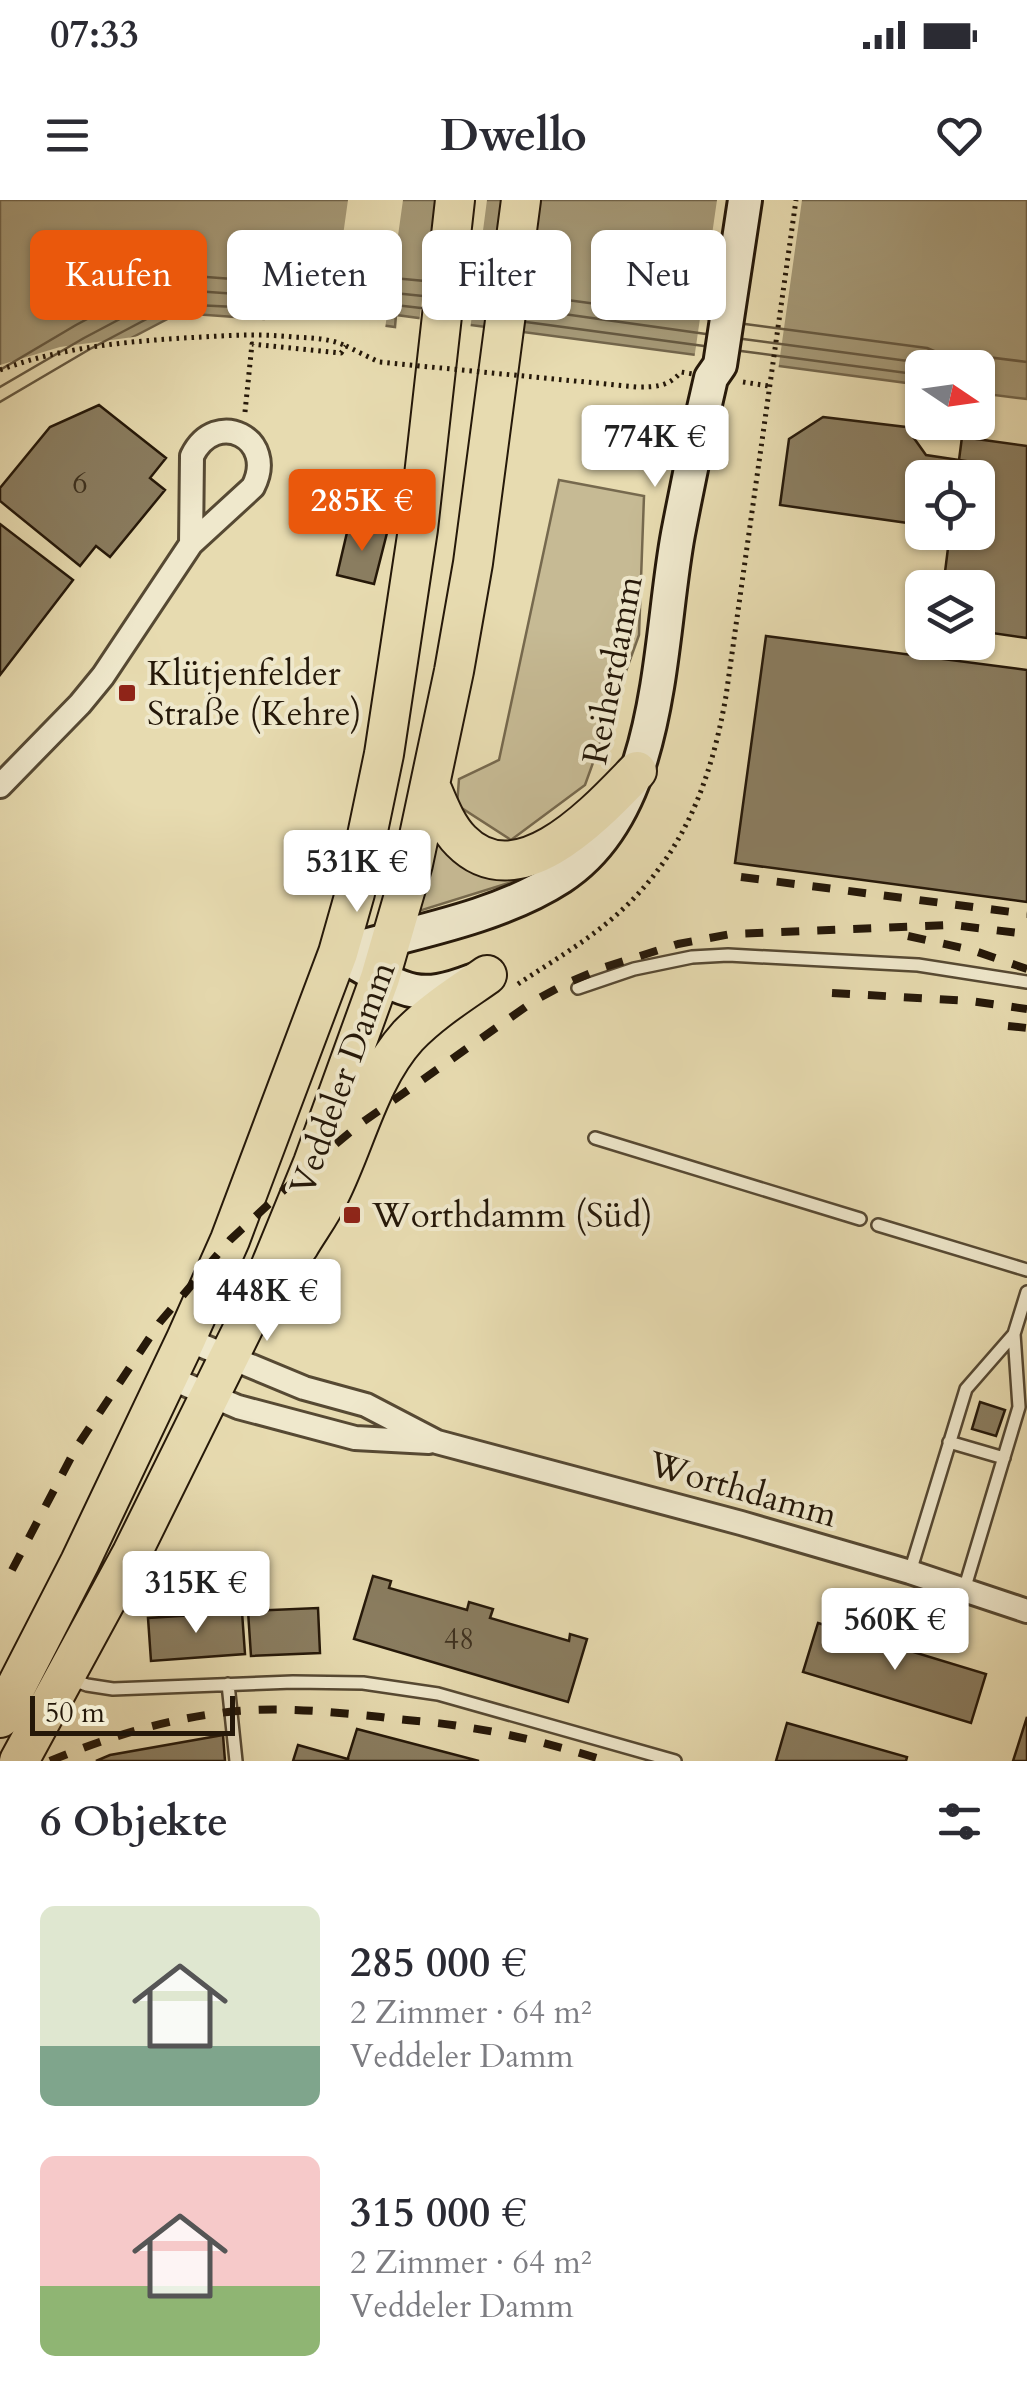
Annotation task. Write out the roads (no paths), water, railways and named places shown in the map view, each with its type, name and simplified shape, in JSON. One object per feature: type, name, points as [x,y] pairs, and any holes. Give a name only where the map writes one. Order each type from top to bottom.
[{"type":"main road","name":"Veddeler Damm","points":[[0,1718],[186,1340],[230,1240],[338,953],[355,893],[384,754],[418,529],[455,200]]},
{"type":"main road","name":"Veddeler Damm","points":[[18,1761],[132,1553],[255,1304],[380,978],[404,901],[452,686],[521,200]]},
{"type":"main road","points":[[431,787],[442,813],[463,843],[491,858],[506,860],[534,854],[559,842],[592,816],[636,771]]},
{"type":"main road","points":[[255,1304],[292,1258],[329,1197],[380,1079],[394,1056],[428,1017],[487,974]]},
{"type":"street","name":"Reiherdamm","points":[[338,953],[488,910],[528,894],[562,877],[590,853],[615,821],[636,771],[657,684],[678,536],[702,417],[712,378],[720,365],[744,200]]},
{"type":"street","points":[[0,786],[68,718],[103,676],[191,544],[253,487],[260,465],[258,453],[242,435],[214,433],[197,445],[192,456],[191,544]]},
{"type":"street","points":[[338,953],[407,991],[448,990],[487,974]]},
{"type":"street","name":"Worthdamm","points":[[186,1340],[304,1388],[366,1405],[437,1442]]},
{"type":"street","name":"Worthdamm","points":[[168,1378],[268,1416],[355,1438],[437,1442],[741,1523],[1027,1611]]},
{"type":"lane","points":[[578,988],[634,968],[692,956],[728,955],[918,965],[1027,982]]},
{"type":"lane","points":[[595,1138],[860,1219]]},
{"type":"lane","points":[[878,1225],[1027,1270]]},
{"type":"lane","points":[[964,1590],[1019,1406],[1014,1334],[1027,1292]]},
{"type":"lane","points":[[910,1572],[966,1389],[1014,1334]]},
{"type":"lane","points":[[949,1442],[1004,1458]]},
{"type":"lane","points":[[31,1658],[87,1686],[113,1690],[293,1682],[363,1683],[438,1694],[675,1761]]},
{"type":"lane","points":[[228,1684],[236,1761]]},
{"type":"water","points":[[0,200],[1027,200],[1027,399],[995,395],[995,350],[905,350],[905,383],[434,320],[571,320],[571,230],[422,230],[422,318],[402,316],[402,230],[227,230],[227,316],[207,315],[207,230],[30,230],[30,320],[166,320],[0,413]]},
{"type":"water","points":[[344,320],[396,320],[395,327]]},
{"type":"railway","points":[[741,877],[1027,914]]},
{"type":"railway","points":[[12,1570],[76,1448],[160,1322],[230,1240],[360,1124],[534,1001],[605,967],[678,944],[731,934],[952,925],[1027,934]]},
{"type":"railway","points":[[908,936],[972,950],[1027,969]]},
{"type":"railway","points":[[832,993],[970,1001],[1027,1009]]},
{"type":"railway","points":[[1008,1026],[1027,1028]]},
{"type":"railway","points":[[50,1761],[160,1724],[205,1715],[266,1710],[455,1725],[519,1737],[607,1761]]},
{"type":"place","name":"Klütjenfelder Straße (Kehre)","points":[[127,693]]},
{"type":"place","name":"Worthdamm (Süd)","points":[[352,1215]]}]
